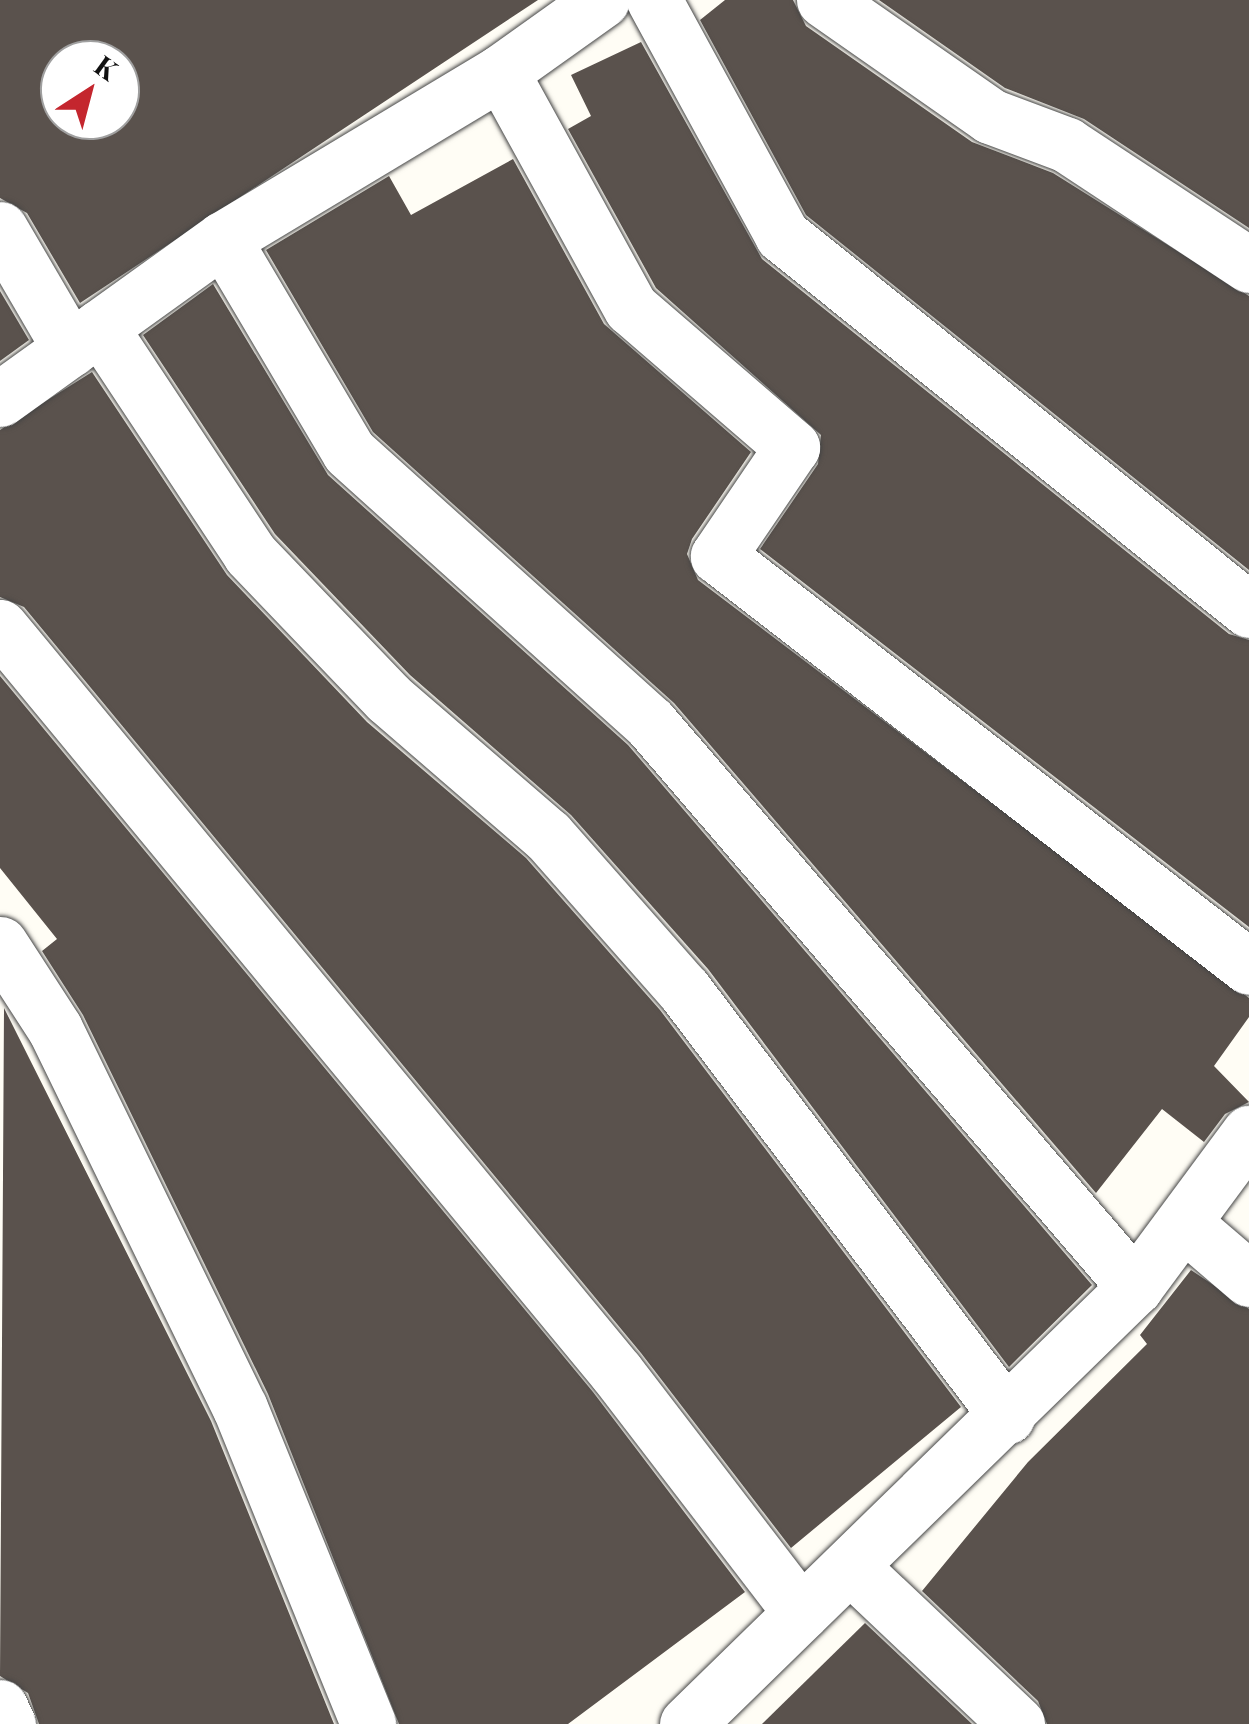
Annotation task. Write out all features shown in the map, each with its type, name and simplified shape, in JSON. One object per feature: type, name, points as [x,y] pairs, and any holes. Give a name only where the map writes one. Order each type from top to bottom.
[{"type":"street","points":[[654,0],[782,235],[1249,610]]},
{"type":"street","points":[[824,0],[990,116],[1067,146],[1249,265]]},
{"type":"street","points":[[0,399],[223,239],[501,72],[589,3]]},
{"type":"street","points":[[501,72],[632,308],[792,447],[718,556],[1249,968]]},
{"type":"street","points":[[0,230],[250,554],[388,698],[548,836],[672,976],[1008,1416]]},
{"type":"street","points":[[223,239],[349,452],[650,723],[1135,1288]]},
{"type":"street","points":[[0,627],[617,1373],[801,1613]]},
{"type":"street","points":[[0,944],[56,1030],[240,1408],[368,1724]]},
{"type":"street","points":[[687,1724],[1008,1416],[1135,1288],[1186,1225],[1249,1133]]},
{"type":"street","points":[[1186,1225],[1249,1279]]},
{"type":"street","points":[[850,1566],[1018,1724]]},
{"type":"street","points":[[0,1707],[8,1724]]},
{"type":"building","points":[[0,0],[538,0],[80,303],[27,213],[0,198]]},
{"type":"building","points":[[725,0],[793,0],[806,26],[972,142],[1053,173],[1249,296],[1249,570],[806,215],[700,20]]},
{"type":"building","points":[[879,0],[1249,0],[1249,228],[1084,119],[1005,88]]},
{"type":"building","points":[[641,42],[762,259],[1229,634],[1249,640],[1249,927],[760,549],[818,464],[821,435],[656,288],[568,129],[591,116],[571,75]]},
{"type":"building","points":[[513,159],[604,324],[751,452],[692,539],[687,554],[698,580],[1249,998],[1249,1017],[1214,1066],[1249,1102],[1225,1114],[1204,1142],[1162,1109],[1096,1193],[674,703],[373,432],[266,250],[389,176],[411,215]]},
{"type":"building","points":[[213,284],[328,475],[628,745],[1092,1285],[1009,1367],[708,969],[571,815],[410,675],[275,534],[143,335]]},
{"type":"building","points":[[0,291],[29,340],[0,361]]},
{"type":"building","points":[[92,372],[227,575],[367,722],[526,858],[660,1010],[961,1407],[791,1548],[641,1353],[24,607],[0,597],[0,430]]},
{"type":"building","points":[[0,676],[593,1392],[745,1592],[568,1724],[399,1724],[268,1394],[83,1015],[42,951],[57,939],[0,868]]},
{"type":"building","points":[[4,1008],[211,1421],[334,1724],[39,1724],[28,1693],[0,1676]]},
{"type":"building","points":[[1191,1270],[1249,1309],[1249,1724],[1047,1724],[1038,1701],[922,1591],[1028,1462],[1147,1344],[1140,1335]]},
{"type":"building","points":[[865,1623],[972,1724],[762,1724]]}]
